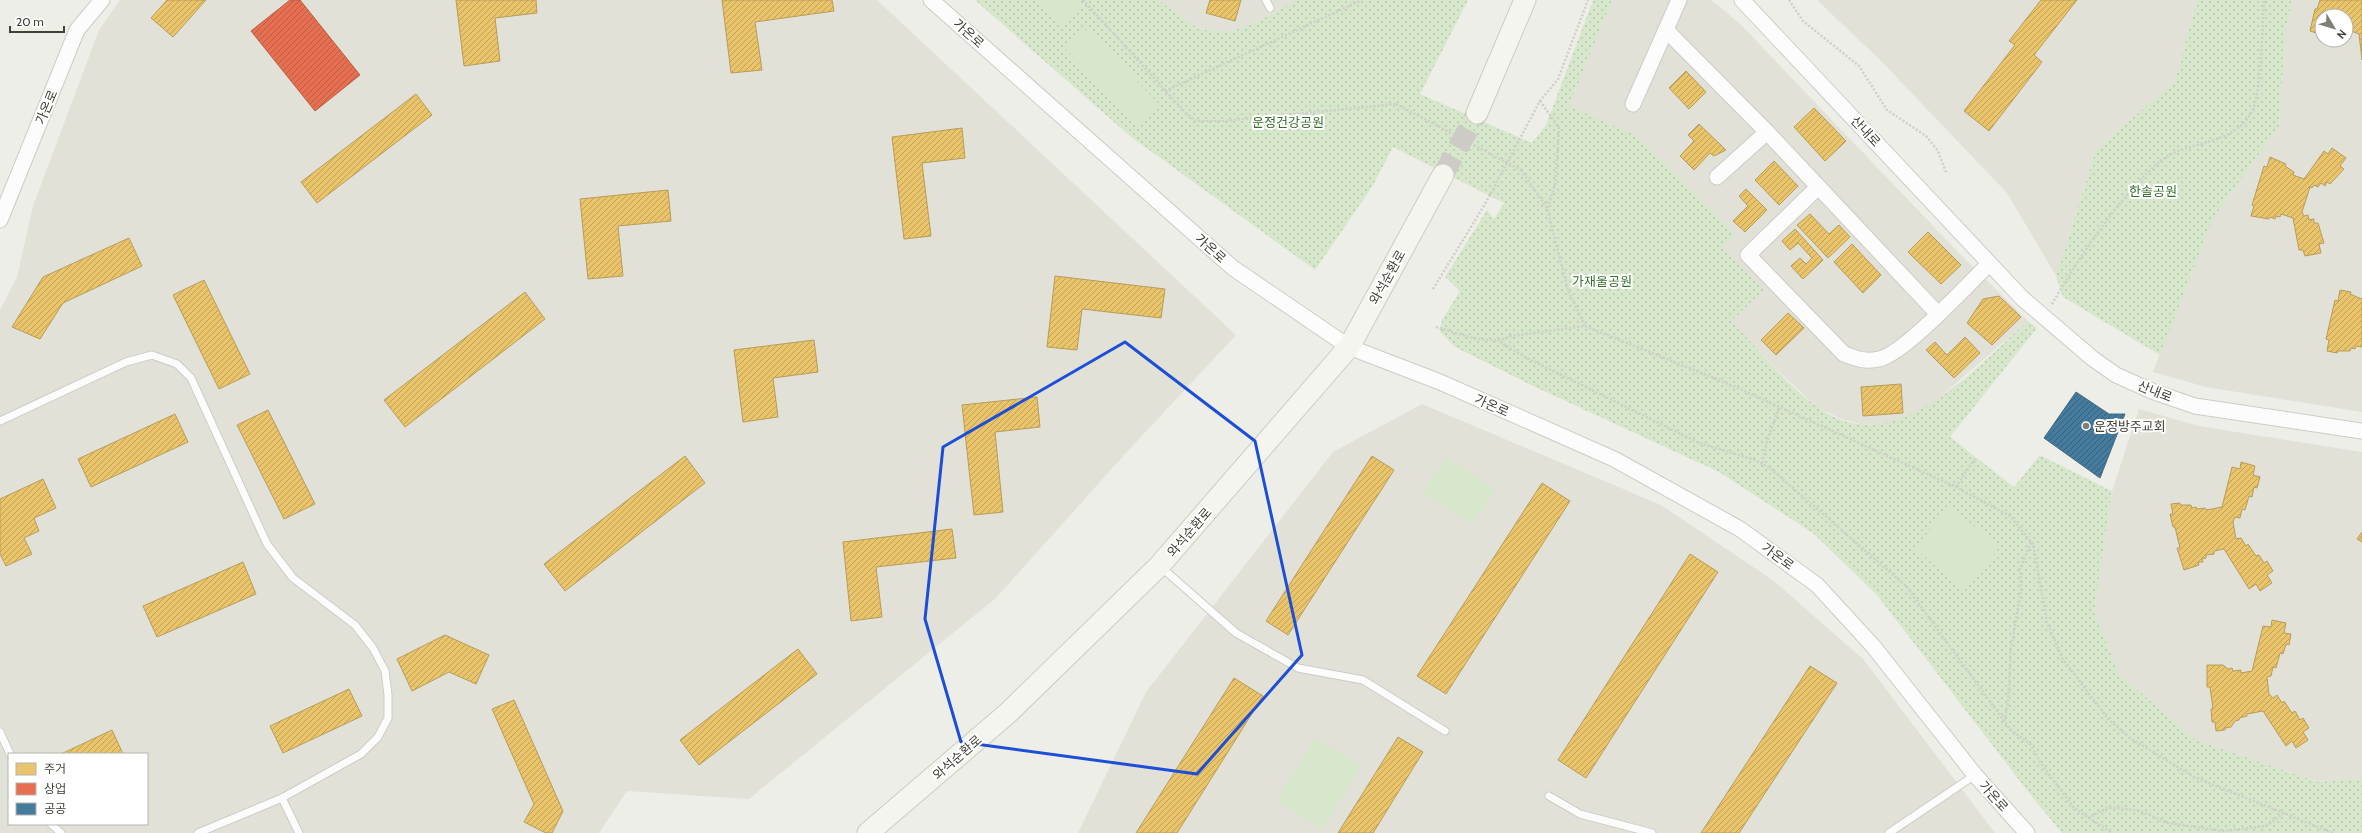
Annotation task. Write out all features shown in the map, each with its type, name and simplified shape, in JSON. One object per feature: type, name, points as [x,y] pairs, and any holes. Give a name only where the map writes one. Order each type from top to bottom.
[{"type":"street","name":"가온로","points":[[0,220],[77,30],[102,0]]},
{"type":"street","name":"가온로","points":[[931,0],[1233,268],[1349,347],[1440,382],[1614,459],[1740,529],[1817,585],[1873,646],[1975,775],[2027,833]]},
{"type":"street","points":[[1478,113],[1525,0]]},
{"type":"street","points":[[1633,104],[1679,0]]},
{"type":"street","name":"산내로","points":[[1742,0],[1990,264],[2065,337],[2116,375],[2154,392],[2195,406],[2362,431]]},
{"type":"street","points":[[1666,30],[1766,132],[1937,314]]},
{"type":"street","points":[[1717,177],[1766,132]]},
{"type":"street","name":"와석순환로","points":[[868,833],[1008,713],[1159,566],[1349,347],[1443,175]]},
{"type":"street","points":[[1818,187],[1748,254],[1844,354],[1862,361],[1880,359],[1900,350],[1990,264]]},
{"type":"lane","points":[[1266,0],[1270,8]]},
{"type":"lane","points":[[0,421],[126,362],[152,355],[177,364],[191,378],[267,544],[293,578],[355,625],[373,648],[385,672],[388,696],[388,718],[378,737],[361,754],[282,798],[198,833]]},
{"type":"lane","points":[[1159,566],[1236,633],[1298,668],[1363,680],[1445,731]]},
{"type":"lane","points":[[0,732],[10,753]]},
{"type":"lane","points":[[1889,833],[1975,775]]},
{"type":"lane","points":[[1548,796],[1580,814],[1652,833]]},
{"type":"lane","points":[[282,798],[298,833]]},
{"type":"lane","points":[[52,825],[61,833]]},
{"type":"path","points":[[1082,0],[1186,114],[1196,121],[1224,121],[1396,104],[1520,170],[1547,208],[1568,290],[1585,326]]},
{"type":"path","points":[[1165,90],[1362,0]]},
{"type":"path","points":[[1433,289],[1485,204],[1540,101],[1558,79],[1588,0]]},
{"type":"path","points":[[1789,0],[1802,21],[1858,66],[1887,110],[1926,136],[1938,150],[1946,172]]},
{"type":"path","points":[[2044,318],[2074,266],[2136,185],[2160,161],[2182,149],[2225,136],[2241,126],[2252,111],[2257,92],[2264,0]]},
{"type":"path","points":[[1540,101],[1559,128],[1555,186],[1547,208]]},
{"type":"path","points":[[1436,327],[1484,340],[1500,341],[1511,336],[1585,326],[1697,370],[1956,487],[2010,516],[2031,542],[2040,577],[2048,622],[2062,658],[2108,719],[2130,738],[2170,764],[2225,791],[2333,833]]},
{"type":"path","points":[[1500,341],[1525,357],[1699,443],[1762,463],[1906,586],[2010,729],[2030,745],[2042,765],[2074,808],[2112,833]]},
{"type":"path","points":[[1762,463],[1766,441],[1779,408]]},
{"type":"path","points":[[1956,487],[1976,457]]},
{"type":"path","points":[[2004,721],[2008,703],[2011,648],[2021,591],[2020,569],[2031,542]]},
{"type":"path","points":[[2088,818],[2107,808],[2140,810],[2168,823],[2223,831],[2266,826],[2284,813]]},
{"type":"highlighted area","points":[[1125,342],[1255,441],[1302,655],[1197,774],[961,742],[925,619],[943,447]]},
{"type":"shaded area","points":[[120,0],[877,0],[1236,335],[1124,455],[996,598],[749,799],[627,791],[599,833],[0,833],[0,310],[17,277],[33,206],[99,30]]},
{"type":"shaded area","points":[[1159,0],[1297,0],[1259,21],[1231,32],[1199,29]]},
{"type":"shaded area","points":[[1612,0],[1710,0],[1717,4],[1742,26],[1957,251],[2028,321],[1932,404],[1909,417],[1884,424],[1860,424],[1841,419],[1818,408],[1774,367],[1731,321],[1721,247],[1735,234],[1569,106]]},
{"type":"shaded area","points":[[1817,0],[2197,0],[2175,81],[2096,150],[2056,276],[2007,193],[1881,61]]},
{"type":"shaded area","points":[[2293,0],[2362,0],[2362,412],[2206,387],[2153,372],[2213,218],[2279,126],[2286,26]]},
{"type":"shaded area","points":[[1422,404],[1661,505],[1774,581],[1864,660],[1995,833],[1078,833],[1146,692],[1333,452]]},
{"type":"shaded area","points":[[2139,409],[2199,426],[2362,452],[2362,779],[2318,782],[2196,740],[2119,674],[2094,612],[2112,491]]},
{"type":"green space","name":"가재울공원","points":[[975,0],[1159,0],[1199,29],[1231,32],[1259,21],[1297,0],[1468,0],[1420,94],[1532,143],[1546,125],[1593,0],[1612,0],[1569,106],[1637,136],[1735,234],[1722,247],[1764,290],[1731,321],[1794,388],[1817,407],[1846,422],[1875,424],[1904,417],[1932,403],[1958,384],[2028,321],[2037,328],[1950,437],[2014,487],[2040,455],[2112,491],[2094,612],[2119,674],[2196,740],[2318,782],[2362,779],[2362,833],[2062,833],[2033,798],[1877,595],[1813,533],[1719,472],[1531,385],[1455,347],[1440,332],[1442,320],[1460,291],[1445,277],[1487,210],[1494,219],[1504,203],[1393,147],[1372,187],[1315,270],[1130,136]]},
{"type":"green space","points":[[1035,0],[1078,0],[1083,5],[1060,27]]},
{"type":"green space","name":"한솔공원","points":[[2197,0],[2293,0],[2286,26],[2279,126],[2213,218],[2160,355],[2063,297],[2056,276],[2096,150],[2175,81]]},
{"type":"green space","points":[[1088,28],[1161,106],[1138,127],[1065,49]]},
{"type":"green space","points":[[1446,457],[1495,489],[1472,524],[1423,493]]},
{"type":"green space","points":[[1949,506],[2000,547],[1965,590],[1915,549]]},
{"type":"green space","points":[[1315,738],[1361,766],[1322,829],[1277,801]]},
{"type":"building: 주거","points":[[167,0],[206,0],[173,37],[151,18]]},
{"type":"building: 주거","points":[[456,0],[536,0],[537,13],[495,18],[500,61],[464,66]]},
{"type":"building: 주거","points":[[722,0],[832,0],[834,11],[755,22],[762,70],[731,73]]},
{"type":"building: 주거","points":[[1210,0],[1241,0],[1235,21],[1206,13]]},
{"type":"building: 주거","points":[[2041,0],[2077,0],[2034,55],[2042,62],[1989,131],[1964,111],[2015,45],[2009,41]]},
{"type":"building: 주거","points":[[2320,0],[2362,0],[2362,60],[2359,34],[2354,32],[2354,8],[2317,8]]},
{"type":"building: 주거","points":[[2314,13],[2314,32],[2310,31]]},
{"type":"building: 주거","points":[[1686,71],[1706,92],[1689,109],[1669,88]]},
{"type":"building: 주거","points":[[416,94],[432,115],[317,203],[301,182]]},
{"type":"building: 주거","points":[[1814,108],[1846,141],[1825,161],[1794,127]]},
{"type":"building: 주거","points":[[1699,124],[1726,150],[1714,156],[1710,153],[1694,170],[1680,156],[1694,141],[1688,135]]},
{"type":"building: 주거","points":[[962,128],[965,158],[922,163],[931,236],[904,239],[892,137]]},
{"type":"building: 주거","points":[[2332,148],[2346,158],[2340,166],[2344,169],[2330,184],[2327,182],[2325,186],[2321,183],[2318,187],[2314,185],[2312,188],[2310,187],[2302,212],[2304,216],[2308,215],[2309,220],[2314,219],[2314,223],[2318,223],[2324,243],[2319,244],[2321,253],[2305,256],[2303,250],[2299,250],[2293,218],[2281,214],[2280,217],[2276,216],[2275,219],[2270,217],[2269,219],[2251,216],[2254,206],[2252,205],[2264,166],[2267,167],[2270,157],[2286,164],[2285,166],[2294,172],[2293,175],[2304,179],[2324,151],[2328,154]]},
{"type":"building: 주거","points":[[1774,161],[1798,186],[1779,205],[1755,180]]},
{"type":"building: 주거","points":[[1746,189],[1767,210],[1745,232],[1733,221],[1748,206],[1739,196]]},
{"type":"building: 주거","points":[[668,190],[671,221],[618,226],[623,276],[588,279],[580,199]]},
{"type":"building: 주거","points":[[1810,214],[1829,234],[1839,225],[1850,237],[1828,258],[1797,225]]},
{"type":"building: 주거","points":[[1795,229],[1823,260],[1803,279],[1791,266],[1800,258],[1806,264],[1812,258],[1798,243],[1790,250],[1782,241]]},
{"type":"building: 주거","points":[[1928,232],[1961,265],[1941,284],[1908,252]]},
{"type":"building: 주거","points":[[129,238],[142,266],[63,303],[40,339],[12,327],[43,277]]},
{"type":"building: 주거","points":[[1852,244],[1881,275],[1863,293],[1834,262]]},
{"type":"building: 주거","points":[[1055,276],[1165,289],[1161,318],[1082,309],[1077,350],[1047,347]]},
{"type":"building: 주거","points":[[204,280],[250,374],[219,389],[173,295]]},
{"type":"building: 주거","points":[[2340,290],[2351,292],[2350,294],[2362,299],[2362,347],[2356,346],[2355,349],[2351,348],[2350,351],[2338,351],[2337,353],[2327,351],[2329,340],[2326,339],[2335,300],[2338,301]]},
{"type":"building: 주거","points":[[525,292],[545,319],[405,427],[384,400]]},
{"type":"building: 주거","points":[[1999,296],[2021,317],[1992,345],[1967,323],[1983,299]]},
{"type":"building: 주거","points":[[1788,313],[1804,328],[1776,355],[1761,340]]},
{"type":"building: 주거","points":[[1965,337],[1980,353],[1954,378],[1926,350],[1935,342],[1947,355]]},
{"type":"building: 주거","points":[[814,340],[818,372],[773,378],[778,417],[743,422],[734,350]]},
{"type":"building: 주거","points":[[1901,384],[1903,413],[1863,416],[1861,387]]},
{"type":"building: 주거","points":[[1037,397],[1040,427],[995,432],[1003,512],[974,515],[962,405]]},
{"type":"building: 주거","points":[[268,410],[315,504],[284,519],[237,425]]},
{"type":"building: 주거","points":[[175,414],[188,442],[91,487],[78,459]]},
{"type":"building: 주거","points":[[685,456],[705,483],[565,591],[544,564]]},
{"type":"building: 주거","points":[[1372,456],[1394,470],[1288,635],[1266,621]]},
{"type":"building: 주거","points":[[2241,462],[2255,466],[2253,475],[2260,477],[2257,488],[2254,487],[2252,497],[2249,496],[2245,510],[2242,509],[2240,518],[2235,517],[2233,522],[2236,539],[2241,538],[2246,546],[2248,544],[2256,556],[2259,555],[2264,563],[2267,561],[2273,571],[2267,575],[2272,583],[2260,591],[2256,584],[2249,589],[2224,549],[2214,551],[2214,554],[2206,555],[2206,558],[2202,559],[2203,562],[2198,562],[2199,565],[2184,570],[2177,548],[2180,548],[2175,527],[2173,527],[2170,514],[2173,514],[2171,504],[2180,503],[2180,505],[2191,505],[2192,508],[2205,508],[2206,510],[2222,507],[2232,467],[2240,469]]},
{"type":"building: 주거","points":[[43,479],[56,508],[34,518],[39,531],[24,538],[32,554],[6,566],[0,554],[0,499]]},
{"type":"building: 주거","points":[[1542,483],[1570,501],[1446,694],[1417,676]]},
{"type":"building: 주거","points":[[952,529],[956,558],[876,567],[882,617],[851,621],[843,542]]},
{"type":"building: 주거","points":[[2362,532],[2362,542],[2357,539]]},
{"type":"building: 주거","points":[[1690,554],[1718,572],[1586,778],[1558,760]]},
{"type":"building: 주거","points":[[243,562],[256,594],[157,637],[143,606]]},
{"type":"building: 주거","points":[[2272,620],[2286,623],[2284,633],[2291,634],[2289,645],[2286,644],[2283,654],[2280,653],[2276,668],[2273,667],[2271,676],[2267,677],[2269,694],[2273,698],[2277,695],[2282,703],[2284,701],[2292,713],[2295,711],[2300,720],[2303,718],[2309,728],[2303,732],[2308,740],[2296,748],[2292,741],[2286,746],[2263,711],[2247,714],[2247,716],[2239,718],[2239,720],[2235,721],[2231,727],[2225,728],[2225,730],[2216,731],[2215,722],[2212,722],[2211,709],[2213,709],[2210,687],[2207,687],[2207,665],[2223,665],[2228,669],[2232,668],[2233,671],[2241,670],[2241,673],[2252,671],[2263,626],[2271,627]]},
{"type":"building: 주거","points":[[445,635],[489,655],[476,684],[449,672],[412,691],[397,659]]},
{"type":"building: 주거","points":[[798,649],[817,674],[699,765],[680,740]]},
{"type":"building: 주거","points":[[1810,666],[1837,683],[1739,833],[1701,833]]},
{"type":"building: 주거","points":[[1234,678],[1263,696],[1177,833],[1136,833]]},
{"type":"building: 주거","points":[[349,689],[362,716],[283,753],[270,726]]},
{"type":"building: 주거","points":[[514,700],[563,811],[552,833],[546,833],[524,822],[534,804],[492,709]]},
{"type":"building: 주거","points":[[112,730],[123,753],[63,753]]},
{"type":"building: 주거","points":[[1398,737],[1423,752],[1373,833],[1338,833]]},
{"type":"building: 상업","points":[[290,0],[300,0],[360,75],[315,111],[251,31]]},
{"type":"building: 공공","name":"운정방주교회","points":[[2076,392],[2109,414],[2125,414],[2100,478],[2044,438]]},
{"type":"tunnel","points":[[1443,175],[1477,113]]},
{"type":"place","name":"운정방주교회","points":[[2086,426]]},
{"type":"park label","name":"운정건강공원","points":[[1288,122]]}]
